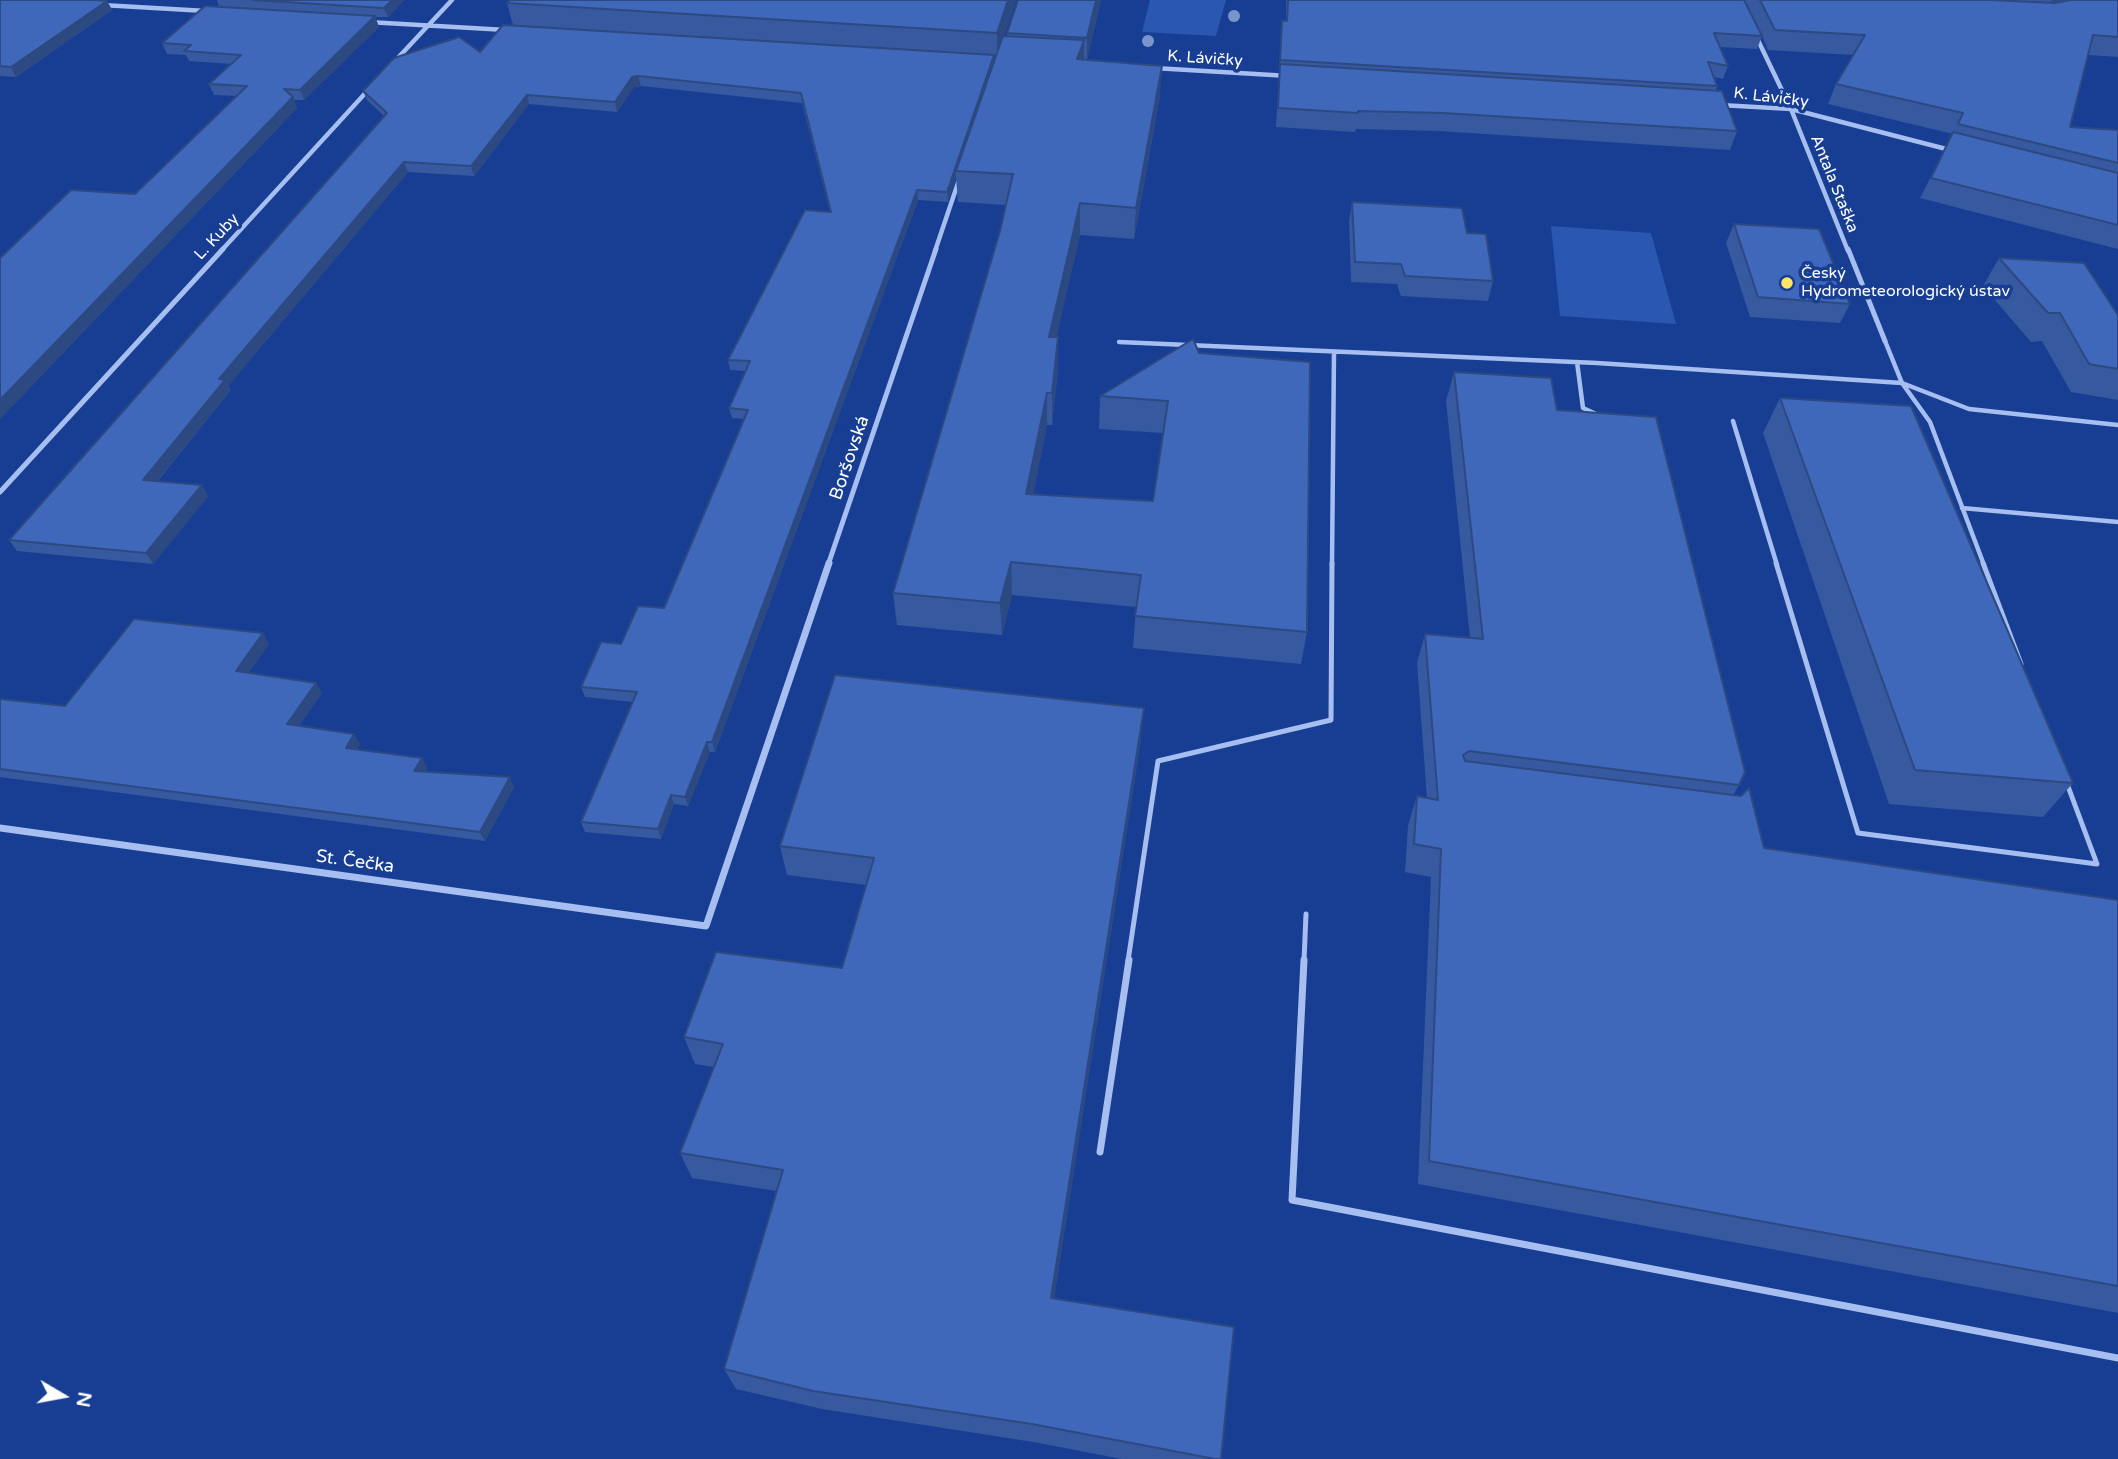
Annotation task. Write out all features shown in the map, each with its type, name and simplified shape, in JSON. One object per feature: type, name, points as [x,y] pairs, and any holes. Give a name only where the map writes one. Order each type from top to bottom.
[{"type":"street","points":[[390,66],[452,0]]},
{"type":"street","points":[[95,4],[216,12]]},
{"type":"street","points":[[364,22],[510,30]]},
{"type":"street","name":"Antala Staška","points":[[1755,34],[1791,109],[1885,341]]},
{"type":"street","name":"K. Lávičky","points":[[1147,67],[1297,77]]},
{"type":"street","name":"L. Kuby","points":[[0,492],[372,86]]},
{"type":"street","name":"K. Lávičky","points":[[1714,104],[1791,109],[1962,153]]},
{"type":"street","name":"Boršovská","points":[[706,926],[964,167]]},
{"type":"street","name":"St. Čečka","points":[[0,828],[706,926]]},
{"type":"lane","points":[[1885,341],[1902,383],[1930,422],[2025,673]]},
{"type":"lane","points":[[1119,342],[1577,362],[1902,383],[1969,409],[2118,425]]},
{"type":"lane","points":[[1100,1152],[1158,761],[1331,720],[1334,352]]},
{"type":"lane","points":[[1577,362],[1583,408],[1606,420]]},
{"type":"lane","points":[[1734,421],[1858,833],[2097,864],[2063,775]]},
{"type":"lane","points":[[1962,508],[2118,522]]},
{"type":"lane","points":[[1306,914],[1292,1200],[2118,1358]]},
{"type":"shaded area","points":[[1150,0],[1226,0],[1216,36],[1142,32]]},
{"type":"shaded area","points":[[1551,226],[1651,233],[1676,324],[1560,316]]},
{"type":"building","points":[[0,0],[107,1],[11,67],[0,66]]},
{"type":"building","points":[[252,0],[392,0],[384,8]]},
{"type":"building","points":[[510,0],[1008,0],[997,33],[507,3]]},
{"type":"building","points":[[1018,0],[1096,0],[1087,38],[1007,33]]},
{"type":"building","points":[[1288,0],[1744,0],[1762,36],[1714,33],[1728,66],[1708,62],[1717,86],[1280,60],[1282,21],[1287,21]]},
{"type":"building","points":[[1760,0],[1990,0],[2055,3],[2071,0],[2118,0],[2118,37],[2093,35],[2070,127],[2118,130],[2118,163],[1958,124],[1963,113],[1836,84],[1865,35],[1775,30]]},
{"type":"building","points":[[205,6],[375,16],[300,90],[284,89],[293,97],[0,400],[0,258],[71,190],[135,194],[247,86],[209,84],[241,55],[184,51],[191,45],[162,43]]},
{"type":"building","points":[[503,25],[994,55],[947,192],[917,190],[712,742],[707,742],[685,797],[671,795],[658,829],[581,822],[637,692],[581,687],[601,642],[621,644],[638,606],[664,608],[748,410],[729,408],[750,361],[728,360],[805,210],[831,212],[801,93],[638,76],[632,77],[615,102],[527,95],[471,166],[404,162],[219,379],[225,380],[143,480],[202,485],[146,553],[9,540],[387,113],[363,91],[394,58],[459,37],[480,52]]},
{"type":"building","points":[[1003,36],[1084,40],[1077,59],[1162,66],[1136,208],[1080,203],[1049,337],[1058,337],[1052,393],[1047,393],[1026,494],[1153,501],[1168,401],[1100,396],[1193,339],[1199,353],[1310,362],[1307,632],[1135,616],[1141,575],[1011,562],[1000,603],[893,593],[1000,231],[1013,174],[956,171]]},
{"type":"building","points":[[1280,64],[1722,91],[1737,131],[1443,113],[1358,113],[1278,108]]},
{"type":"building","points":[[1953,132],[2118,173],[2118,225],[1931,178]]},
{"type":"building","points":[[1352,202],[1462,208],[1467,233],[1486,234],[1493,281],[1405,276],[1401,264],[1355,262]]},
{"type":"building","points":[[1734,224],[1819,229],[1850,304],[1758,297]]},
{"type":"building","points":[[1999,258],[2084,263],[2118,315],[2118,369],[2089,364],[2060,313],[2048,313]]},
{"type":"building","points":[[1454,372],[1551,378],[1557,410],[1656,417],[1745,772],[1739,785],[1469,751],[1463,755],[1465,761],[1741,796],[1749,788],[1764,848],[2118,900],[2118,1286],[1429,1161],[1441,849],[1414,844],[1417,796],[1438,800],[1425,634],[1483,639]]},
{"type":"building","points":[[1780,398],[1911,406],[2073,783],[1915,770]]},
{"type":"building","points":[[134,619],[263,633],[236,671],[316,683],[287,724],[354,734],[346,748],[422,758],[414,771],[510,777],[480,832],[0,769],[0,699],[65,706]]},
{"type":"building","points":[[835,675],[1144,708],[1051,1298],[1234,1327],[1221,1459],[1032,1424],[813,1391],[724,1369],[783,1170],[680,1153],[723,1044],[684,1037],[716,952],[842,968],[874,858],[780,846]]},
{"type":"place","name":"Český Hydrometeorologický ústav","points":[[1787,283]]}]
